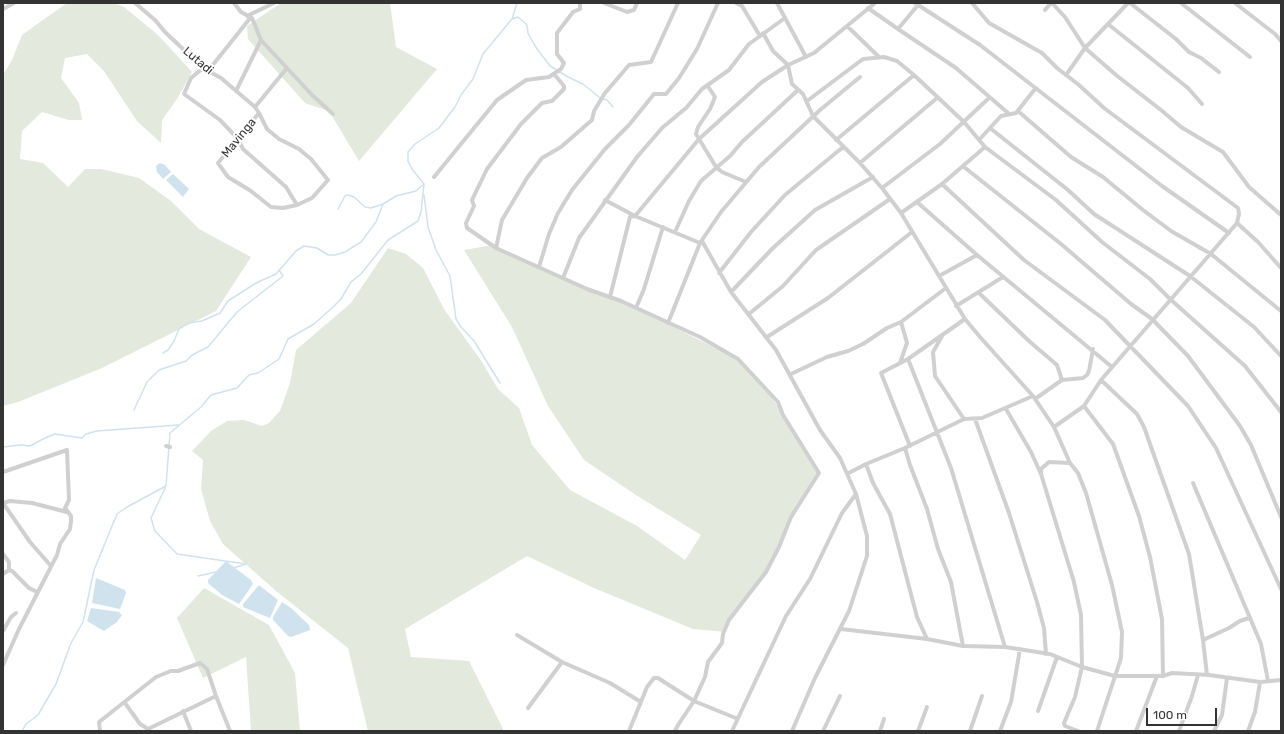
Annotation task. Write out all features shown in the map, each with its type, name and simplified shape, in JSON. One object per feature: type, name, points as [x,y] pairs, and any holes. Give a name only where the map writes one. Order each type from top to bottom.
[{"type":"street","points":[[3,9],[14,3]]},
{"type":"street","name":"Lutadi","points":[[135,3],[156,20],[165,32],[203,68],[221,78],[255,107],[267,129],[280,139],[299,149],[312,160],[319,171],[325,175],[328,180],[322,189],[312,198],[297,205]]},
{"type":"street","points":[[234,3],[248,16],[261,40],[312,95],[333,114]]},
{"type":"street","points":[[208,71],[248,16],[274,3]]},
{"type":"street","points":[[434,177],[497,100],[526,80],[549,77],[557,72],[564,63],[558,54],[557,33],[573,12],[580,9],[580,3]]},
{"type":"street","points":[[604,3],[627,12],[634,10],[637,3]]},
{"type":"street","points":[[496,248],[502,220],[522,184],[542,158],[561,147],[592,120],[594,110],[601,98],[629,65],[651,62],[678,3]]},
{"type":"street","points":[[539,267],[549,234],[558,213],[572,190],[605,149],[629,125],[654,94],[666,94],[679,78],[697,49],[718,3]]},
{"type":"street","points":[[736,3],[742,6],[773,51],[788,65],[792,84],[807,101],[813,116],[873,177],[901,213],[956,306],[980,338],[1034,397],[1054,427],[1070,463],[1078,473],[1086,494],[1117,604],[1122,645],[1115,676],[1097,731]]},
{"type":"street","points":[[777,3],[806,57]]},
{"type":"street","points":[[610,297],[630,217],[635,216],[699,139],[762,82],[788,65],[819,50],[875,3]]},
{"type":"street","points":[[972,3],[990,23],[1038,50],[1108,112],[1238,208],[1239,214],[1237,223],[1101,380],[1084,406],[1054,427]]},
{"type":"street","points":[[1045,10],[1051,3],[1066,17],[1085,48],[1116,75],[1161,110],[1181,128],[1223,152],[1249,186],[1281,215]]},
{"type":"street","points":[[1066,75],[1085,48],[1129,3],[1176,39],[1189,52],[1201,58],[1219,72]]},
{"type":"street","points":[[1181,3],[1250,57]]},
{"type":"street","points":[[1235,3],[1275,34],[1281,42]]},
{"type":"street","points":[[898,29],[917,4],[980,45],[1035,90],[1162,186],[1229,233]]},
{"type":"street","points":[[868,8],[956,68],[1008,113]]},
{"type":"street","points":[[564,278],[578,239],[632,164],[658,132],[686,108],[707,85],[729,70],[745,48],[761,34],[785,18]]},
{"type":"street","points":[[1108,24],[1188,88],[1202,104]]},
{"type":"street","points":[[848,26],[879,57]]},
{"type":"street","points":[[236,91],[261,40]]},
{"type":"street","points":[[807,101],[863,59],[879,57],[897,61],[964,122],[985,146],[1056,200],[1102,242],[1150,279],[1170,299],[1245,366],[1281,412]]},
{"type":"street","points":[[203,68],[191,78],[183,94],[220,120],[238,139],[243,149],[286,187],[297,205]]},
{"type":"street","points":[[255,107],[287,68]]},
{"type":"street","points":[[557,72],[564,89],[552,100],[542,103],[516,129],[487,168],[472,200],[474,206],[466,223],[467,227],[496,248],[668,322],[700,337],[742,362],[778,402],[783,415],[819,473],[791,518],[779,547],[766,572],[729,620],[723,634],[722,643],[708,662],[705,677],[694,701],[678,725],[676,731]]},
{"type":"street","points":[[836,140],[914,75]]},
{"type":"street","points":[[668,322],[701,242],[721,212],[746,182],[813,116],[860,77]]},
{"type":"street","points":[[707,85],[715,97],[710,109],[696,130],[699,139],[716,167],[722,172],[746,182]]},
{"type":"street","points":[[675,232],[684,210],[698,184],[730,156],[742,142],[798,90]]},
{"type":"street","points":[[979,140],[1001,116],[1018,111],[1035,90]]},
{"type":"street","points":[[860,163],[937,98]]},
{"type":"street","points":[[882,188],[940,144],[989,98]]},
{"type":"street","points":[[1018,111],[1071,157],[1104,177],[1143,210],[1171,231],[1211,254],[1281,311]]},
{"type":"street","name":"Mavinga","points":[[259,113],[218,163],[228,177],[251,191],[271,207],[283,208],[297,205]]},
{"type":"street","points":[[990,128],[1068,190],[1094,214],[1190,276],[1254,327],[1281,356]]},
{"type":"street","points":[[901,213],[964,167],[985,146]]},
{"type":"street","points":[[718,273],[751,232],[785,195],[842,147]]},
{"type":"street","points":[[964,167],[1153,320],[1188,356],[1240,426],[1251,446],[1281,517]]},
{"type":"street","points":[[731,292],[772,248],[815,210],[873,177]]},
{"type":"street","points":[[942,184],[1024,260],[1105,320],[1132,346],[1188,406],[1208,435],[1281,589]]},
{"type":"street","points":[[749,314],[783,286],[816,250],[890,199]]},
{"type":"street","points":[[606,200],[635,216],[701,242],[718,273],[731,292],[767,337],[790,374],[820,430],[840,458],[856,494],[867,536],[867,556],[849,611],[815,678],[792,731]]},
{"type":"street","points":[[917,202],[977,255],[1093,349],[1112,367]]},
{"type":"street","points":[[1237,223],[1258,242],[1281,268]]},
{"type":"street","points":[[636,308],[644,289],[663,227]]},
{"type":"street","points":[[767,337],[828,298],[912,232]]},
{"type":"street","points":[[939,276],[977,255]]},
{"type":"street","points":[[956,306],[1003,277]]},
{"type":"street","points":[[790,374],[827,357],[848,351],[863,344],[887,328],[901,322],[946,288]]},
{"type":"street","points":[[979,293],[1032,344],[1057,365],[1062,380]]},
{"type":"street","points":[[963,646],[951,582],[938,549],[927,510],[910,465],[907,447],[881,375],[882,372],[908,359],[965,319]]},
{"type":"street","points":[[900,363],[907,343],[901,322]]},
{"type":"street","points":[[944,334],[933,352],[935,376],[964,419]]},
{"type":"street","points":[[847,474],[964,419],[975,419],[1006,409],[1034,397],[1062,380],[1083,378],[1089,371],[1093,349]]},
{"type":"street","points":[[908,359],[952,468],[1005,647]]},
{"type":"street","points":[[1101,380],[1137,414],[1144,427],[1189,554],[1207,675]]},
{"type":"street","points":[[1084,406],[1113,444],[1139,516],[1150,557],[1162,619],[1163,676]]},
{"type":"street","points":[[1006,409],[1041,474],[1074,582],[1081,615],[1082,667],[1075,697],[1064,723],[1065,726],[1078,731]]},
{"type":"street","points":[[975,419],[1009,513],[1035,596],[1044,628],[1046,654]]},
{"type":"street","points":[[3,472],[67,450],[69,500],[65,508],[71,516],[70,529],[37,592],[3,665]]},
{"type":"street","points":[[1041,474],[1041,470],[1049,462],[1070,463]]},
{"type":"street","points":[[866,464],[873,483],[890,514],[917,617],[927,639]]},
{"type":"street","points":[[1193,483],[1264,652],[1268,680]]},
{"type":"street","points":[[732,731],[786,616],[810,579],[842,513],[856,494]]},
{"type":"street","points":[[50,566],[30,542],[3,503],[10,501],[32,503],[67,512]]},
{"type":"street","points":[[3,554],[9,562],[9,570]]},
{"type":"street","points":[[9,570],[12,571],[29,588],[37,592]]},
{"type":"street","points":[[3,574],[9,570]]},
{"type":"street","points":[[3,631],[11,617],[16,613]]},
{"type":"street","points":[[1203,640],[1229,628],[1240,620],[1249,618]]},
{"type":"street","points":[[841,629],[927,639],[963,646],[1005,647],[1020,649],[1057,657],[1082,667],[1115,676],[1163,676],[1172,673],[1207,675],[1260,682],[1268,680],[1281,680]]},
{"type":"street","points":[[517,635],[562,662],[610,683],[641,702]]},
{"type":"street","points":[[1000,731],[1011,702],[1020,649]]},
{"type":"street","points":[[1038,711],[1057,657]]},
{"type":"street","points":[[528,708],[562,662]]},
{"type":"street","points":[[100,731],[99,722],[126,703],[156,677],[171,670],[178,671],[200,663],[207,669],[230,731]]},
{"type":"street","points":[[1179,731],[1198,675]]},
{"type":"street","points":[[1136,731],[1157,676]]},
{"type":"street","points":[[629,731],[647,687],[654,678],[658,678],[694,701],[738,719]]},
{"type":"street","points":[[1214,731],[1222,715],[1227,678]]},
{"type":"street","points":[[1248,731],[1255,712],[1260,682]]},
{"type":"street","points":[[126,703],[144,728],[154,729],[183,711],[216,696]]},
{"type":"street","points":[[823,731],[840,696]]},
{"type":"street","points":[[970,731],[982,696]]},
{"type":"street","points":[[918,731],[927,707]]},
{"type":"street","points":[[183,711],[191,731]]},
{"type":"street","points":[[880,731],[884,719]]},
{"type":"shaded area","points":[[67,3],[114,3],[124,7],[158,35],[192,72],[177,99],[162,120],[161,143],[137,121],[104,71],[87,54],[65,58],[61,78],[79,103],[82,120],[69,120],[42,112],[22,131],[20,159],[43,163],[68,187],[85,169],[101,169],[139,178],[171,201],[199,229],[251,257],[216,311],[102,368],[18,402],[3,406],[3,75],[12,60],[22,35]]},
{"type":"shaded area","points":[[281,3],[390,3],[396,47],[437,69],[359,161],[329,111],[305,103],[248,39],[247,26]]},
{"type":"shaded area","points":[[492,245],[644,312],[733,357],[760,381],[782,412],[818,474],[790,523],[762,579],[728,624],[726,632],[693,629],[594,588],[527,556],[405,629],[411,657],[469,661],[504,731],[368,731],[348,648],[276,591],[223,544],[210,521],[201,489],[203,460],[192,451],[211,431],[227,421],[244,420],[262,426],[269,423],[280,411],[290,383],[296,350],[351,303],[388,248],[406,254],[423,268],[444,309],[482,362],[498,389],[519,408],[532,445],[570,490],[637,526],[685,560],[701,535],[636,495],[584,460],[548,406],[512,327],[464,250]]},
{"type":"shaded area","points":[[204,588],[269,625],[295,673],[300,731],[251,731],[246,657],[203,678],[177,618]]},
{"type":"water","points":[[160,163],[165,165],[171,172],[163,179],[157,172],[156,166]]},
{"type":"water","points":[[173,174],[189,189],[183,197],[166,180]]},
{"type":"water","points":[[226,561],[251,580],[253,584],[239,604],[222,595],[208,583],[208,580]]},
{"type":"water","points":[[96,578],[125,590],[126,593],[120,609],[92,603]]},
{"type":"water","points":[[259,585],[278,600],[270,618],[243,607],[243,604]]},
{"type":"water","points":[[282,602],[291,608],[309,625],[310,630],[291,637],[288,636],[273,620],[273,617]]},
{"type":"water","points":[[91,608],[119,612],[122,615],[117,622],[104,631],[87,621]]},
{"type":"waterway","points":[[233,568],[246,564],[177,554],[155,531],[151,518],[166,486],[170,433],[201,407],[211,395],[237,388],[249,375],[258,373],[279,359],[288,339],[314,324],[332,308],[341,299],[351,282],[361,274],[388,240],[418,221],[421,212],[424,184],[412,169],[408,161],[408,152],[415,144],[439,128],[455,107],[461,95],[473,79],[483,54],[512,19],[517,3]]},
{"type":"waterway","points":[[512,19],[518,17],[527,25],[528,33],[535,46],[550,66],[583,84],[600,98],[607,100],[613,107]]},
{"type":"waterway","points":[[163,353],[168,350],[179,329],[188,323],[202,321],[220,313],[228,301],[256,283],[276,274],[296,251],[304,246],[317,248],[328,255],[335,255],[345,252],[361,242],[376,222],[383,204],[396,196],[416,191],[424,184]]},
{"type":"waterway","points":[[338,209],[345,196],[348,195],[354,197],[365,207],[371,208],[383,204]]},
{"type":"waterway","points":[[424,195],[428,227],[436,250],[450,276],[456,319],[474,341],[500,383]]},
{"type":"waterway","points":[[134,410],[147,382],[159,370],[186,361],[192,355],[208,347],[237,312],[283,276],[279,270]]},
{"type":"waterway","points":[[3,447],[21,445],[30,446],[55,434],[82,438],[86,434],[97,431],[178,425]]},
{"type":"waterway","points":[[22,731],[26,724],[38,715],[56,684],[71,643],[83,622],[94,570],[117,514],[166,486]]},
{"type":"waterway","points":[[198,576],[216,572]]}]
